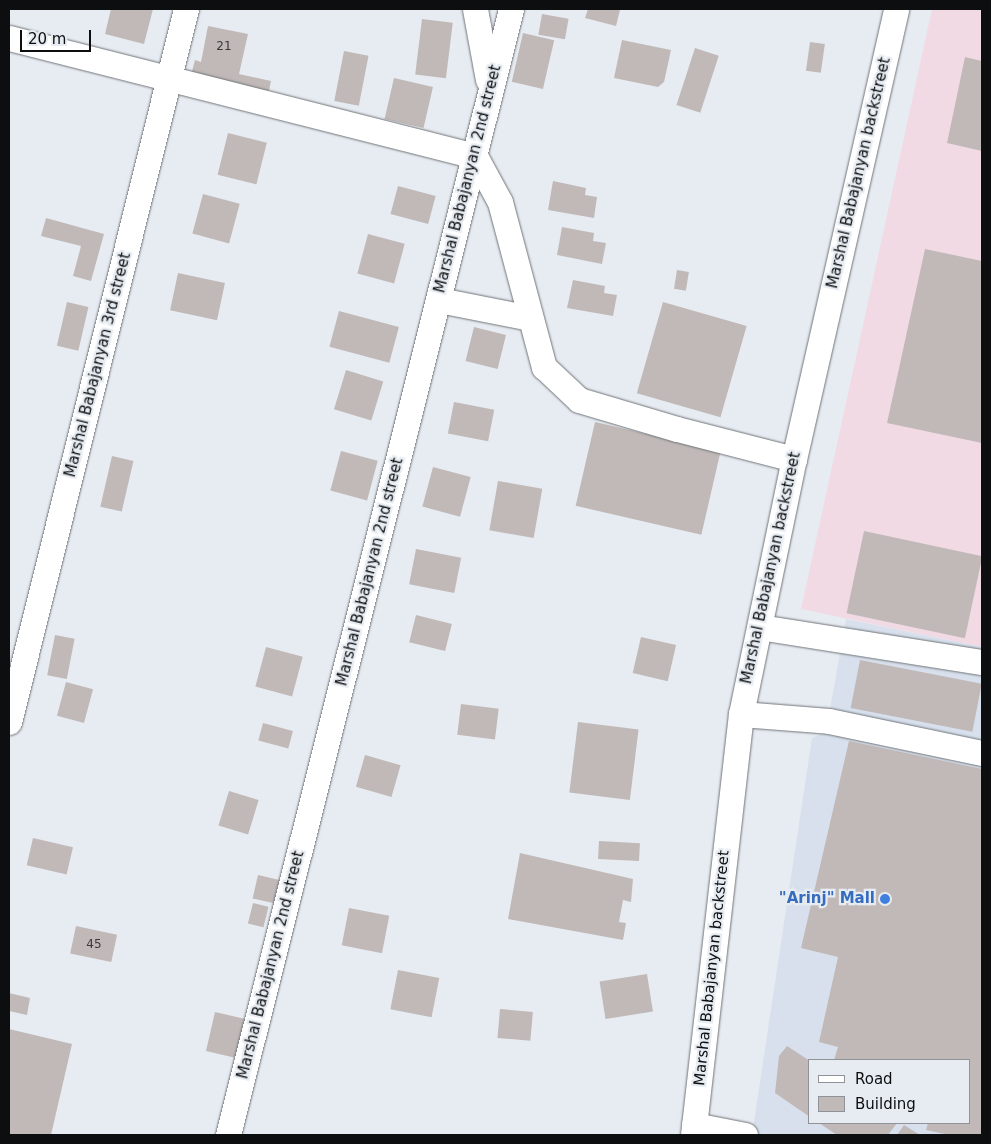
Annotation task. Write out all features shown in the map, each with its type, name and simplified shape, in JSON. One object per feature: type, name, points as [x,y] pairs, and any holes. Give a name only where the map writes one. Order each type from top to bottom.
[{"type":"street","name":"Marshal Babajanyan 3rd street","points":[[9,722],[186,9]]},
{"type":"street","points":[[475,9],[489,87]]},
{"type":"street","name":"Marshal Babajanyan 2nd street","points":[[228,1135],[475,156],[489,87],[511,9]]},
{"type":"street","name":"Marshal Babajanyan backstreet","points":[[694,1130],[741,714],[794,459],[896,9]]},
{"type":"street","points":[[9,38],[475,156],[500,202],[544,367],[579,400],[677,429],[794,459]]},
{"type":"street","points":[[439,300],[530,318]]},
{"type":"street","points":[[760,627],[982,662]]},
{"type":"street","points":[[741,714],[829,721],[982,753]]},
{"type":"street","points":[[694,1130],[745,1135]]},
{"type":"shaded area","points":[[932,9],[982,9],[982,647],[801,609]]},
{"type":"shaded area","name":"\"Arinj\" Mall","points":[[846,619],[982,647],[982,1135],[752,1135],[812,738],[826,732]]},
{"type":"building","points":[[111,9],[153,9],[144,44],[105,34]]},
{"type":"building","points":[[588,9],[620,10],[616,26],[585,18]]},
{"type":"building","points":[[542,14],[569,19],[565,39],[538,35]]},
{"type":"building","points":[[422,19],[453,23],[446,78],[415,75]]},
{"type":"building","points":[[208,26],[248,34],[239,74],[271,81],[269,91],[191,75],[195,60],[201,62]]},
{"type":"building","points":[[523,33],[554,40],[543,89],[512,82]]},
{"type":"building","points":[[622,40],[671,50],[664,82],[658,87],[614,78]]},
{"type":"building","points":[[810,42],[825,44],[821,73],[806,71]]},
{"type":"building","points":[[695,48],[719,56],[700,113],[676,105]]},
{"type":"building","points":[[344,51],[369,56],[359,106],[334,101]]},
{"type":"building","points":[[965,57],[982,61],[982,151],[947,143]]},
{"type":"building","points":[[394,78],[433,87],[424,128],[385,119]]},
{"type":"building","points":[[228,133],[267,143],[256,184],[218,175]]},
{"type":"building","points":[[553,181],[586,188],[585,195],[597,197],[594,218],[548,210]]},
{"type":"building","points":[[398,186],[436,196],[428,224],[390,214]]},
{"type":"building","points":[[203,194],[240,204],[229,243],[192,234]]},
{"type":"building","points":[[46,218],[104,234],[91,281],[73,276],[81,246],[41,236]]},
{"type":"building","points":[[562,227],[594,233],[593,241],[606,243],[602,264],[557,255]]},
{"type":"building","points":[[368,234],[405,244],[394,283],[357,274]]},
{"type":"building","points":[[925,249],[982,261],[982,443],[887,423]]},
{"type":"building","points":[[677,270],[689,272],[686,291],[674,289]]},
{"type":"building","points":[[178,273],[225,283],[217,320],[170,310]]},
{"type":"building","points":[[573,280],[605,286],[604,293],[617,295],[613,316],[567,308]]},
{"type":"building","points":[[67,302],[88,307],[78,351],[57,346]]},
{"type":"building","points":[[663,302],[747,326],[720,417],[637,393]]},
{"type":"building","points":[[339,311],[399,327],[389,363],[329,347]]},
{"type":"building","points":[[474,327],[506,335],[498,369],[466,361]]},
{"type":"building","points":[[346,370],[383,381],[371,421],[334,409]]},
{"type":"building","points":[[454,402],[494,410],[488,441],[448,433]]},
{"type":"building","points":[[595,422],[721,451],[701,535],[576,506]]},
{"type":"building","points":[[341,451],[378,461],[367,500],[330,491]]},
{"type":"building","points":[[112,456],[133,461],[122,512],[100,507]]},
{"type":"building","points":[[433,467],[471,477],[460,517],[422,507]]},
{"type":"building","points":[[498,481],[542,489],[534,538],[489,530]]},
{"type":"building","points":[[864,531],[982,556],[965,638],[847,613]]},
{"type":"building","points":[[416,549],[461,558],[454,593],[409,584]]},
{"type":"building","points":[[416,615],[452,624],[445,651],[409,642]]},
{"type":"building","points":[[55,635],[75,639],[67,679],[47,675]]},
{"type":"building","points":[[641,637],[676,645],[668,681],[633,673]]},
{"type":"building","points":[[266,647],[303,657],[292,696],[255,687]]},
{"type":"building","points":[[860,660],[982,684],[972,732],[851,708]]},
{"type":"building","points":[[66,682],[93,689],[84,723],[57,716]]},
{"type":"building","points":[[461,704],[499,709],[495,739],[457,735]]},
{"type":"building","points":[[578,722],[639,729],[630,800],[569,792]]},
{"type":"building","points":[[263,723],[293,731],[288,748],[258,740]]},
{"type":"building","points":[[849,741],[982,769],[982,1135],[949,1135],[926,1130],[928,1124],[971,1124],[971,1059],[834,1059],[838,1047],[819,1042],[838,957],[801,948]]},
{"type":"building","points":[[365,755],[401,765],[391,797],[356,787]]},
{"type":"building","points":[[229,791],[259,800],[248,834],[218,825]]},
{"type":"building","points":[[33,838],[73,847],[67,875],[27,865]]},
{"type":"building","points":[[599,841],[640,843],[639,861],[598,859]]},
{"type":"building","points":[[520,853],[633,879],[631,902],[623,900],[619,922],[626,923],[623,940],[508,919]]},
{"type":"building","points":[[258,875],[279,880],[274,903],[253,898]]},
{"type":"building","points":[[253,903],[269,907],[263,927],[248,923]]},
{"type":"building","points":[[349,908],[389,916],[382,953],[342,945]]},
{"type":"building","points":[[76,926],[117,935],[111,962],[70,953]]},
{"type":"building","points":[[398,970],[439,978],[432,1017],[390,1009]]},
{"type":"building","points":[[647,974],[653,1012],[606,1019],[600,982]]},
{"type":"building","points":[[9,993],[30,998],[27,1015],[9,1011]]},
{"type":"building","points":[[500,1009],[533,1012],[530,1041],[497,1038]]},
{"type":"building","points":[[215,1012],[245,1019],[236,1058],[206,1051]]},
{"type":"building","points":[[9,1029],[72,1044],[51,1135],[9,1135]]},
{"type":"building","points":[[787,1046],[808,1060],[808,1116],[775,1093],[779,1056]]},
{"type":"building","points":[[820,1124],[896,1124],[888,1135],[837,1135]]},
{"type":"building","points":[[904,1125],[920,1135],[897,1135]]},
{"type":"place","name":"\"Arinj\" Mall","points":[[885,899]]}]
